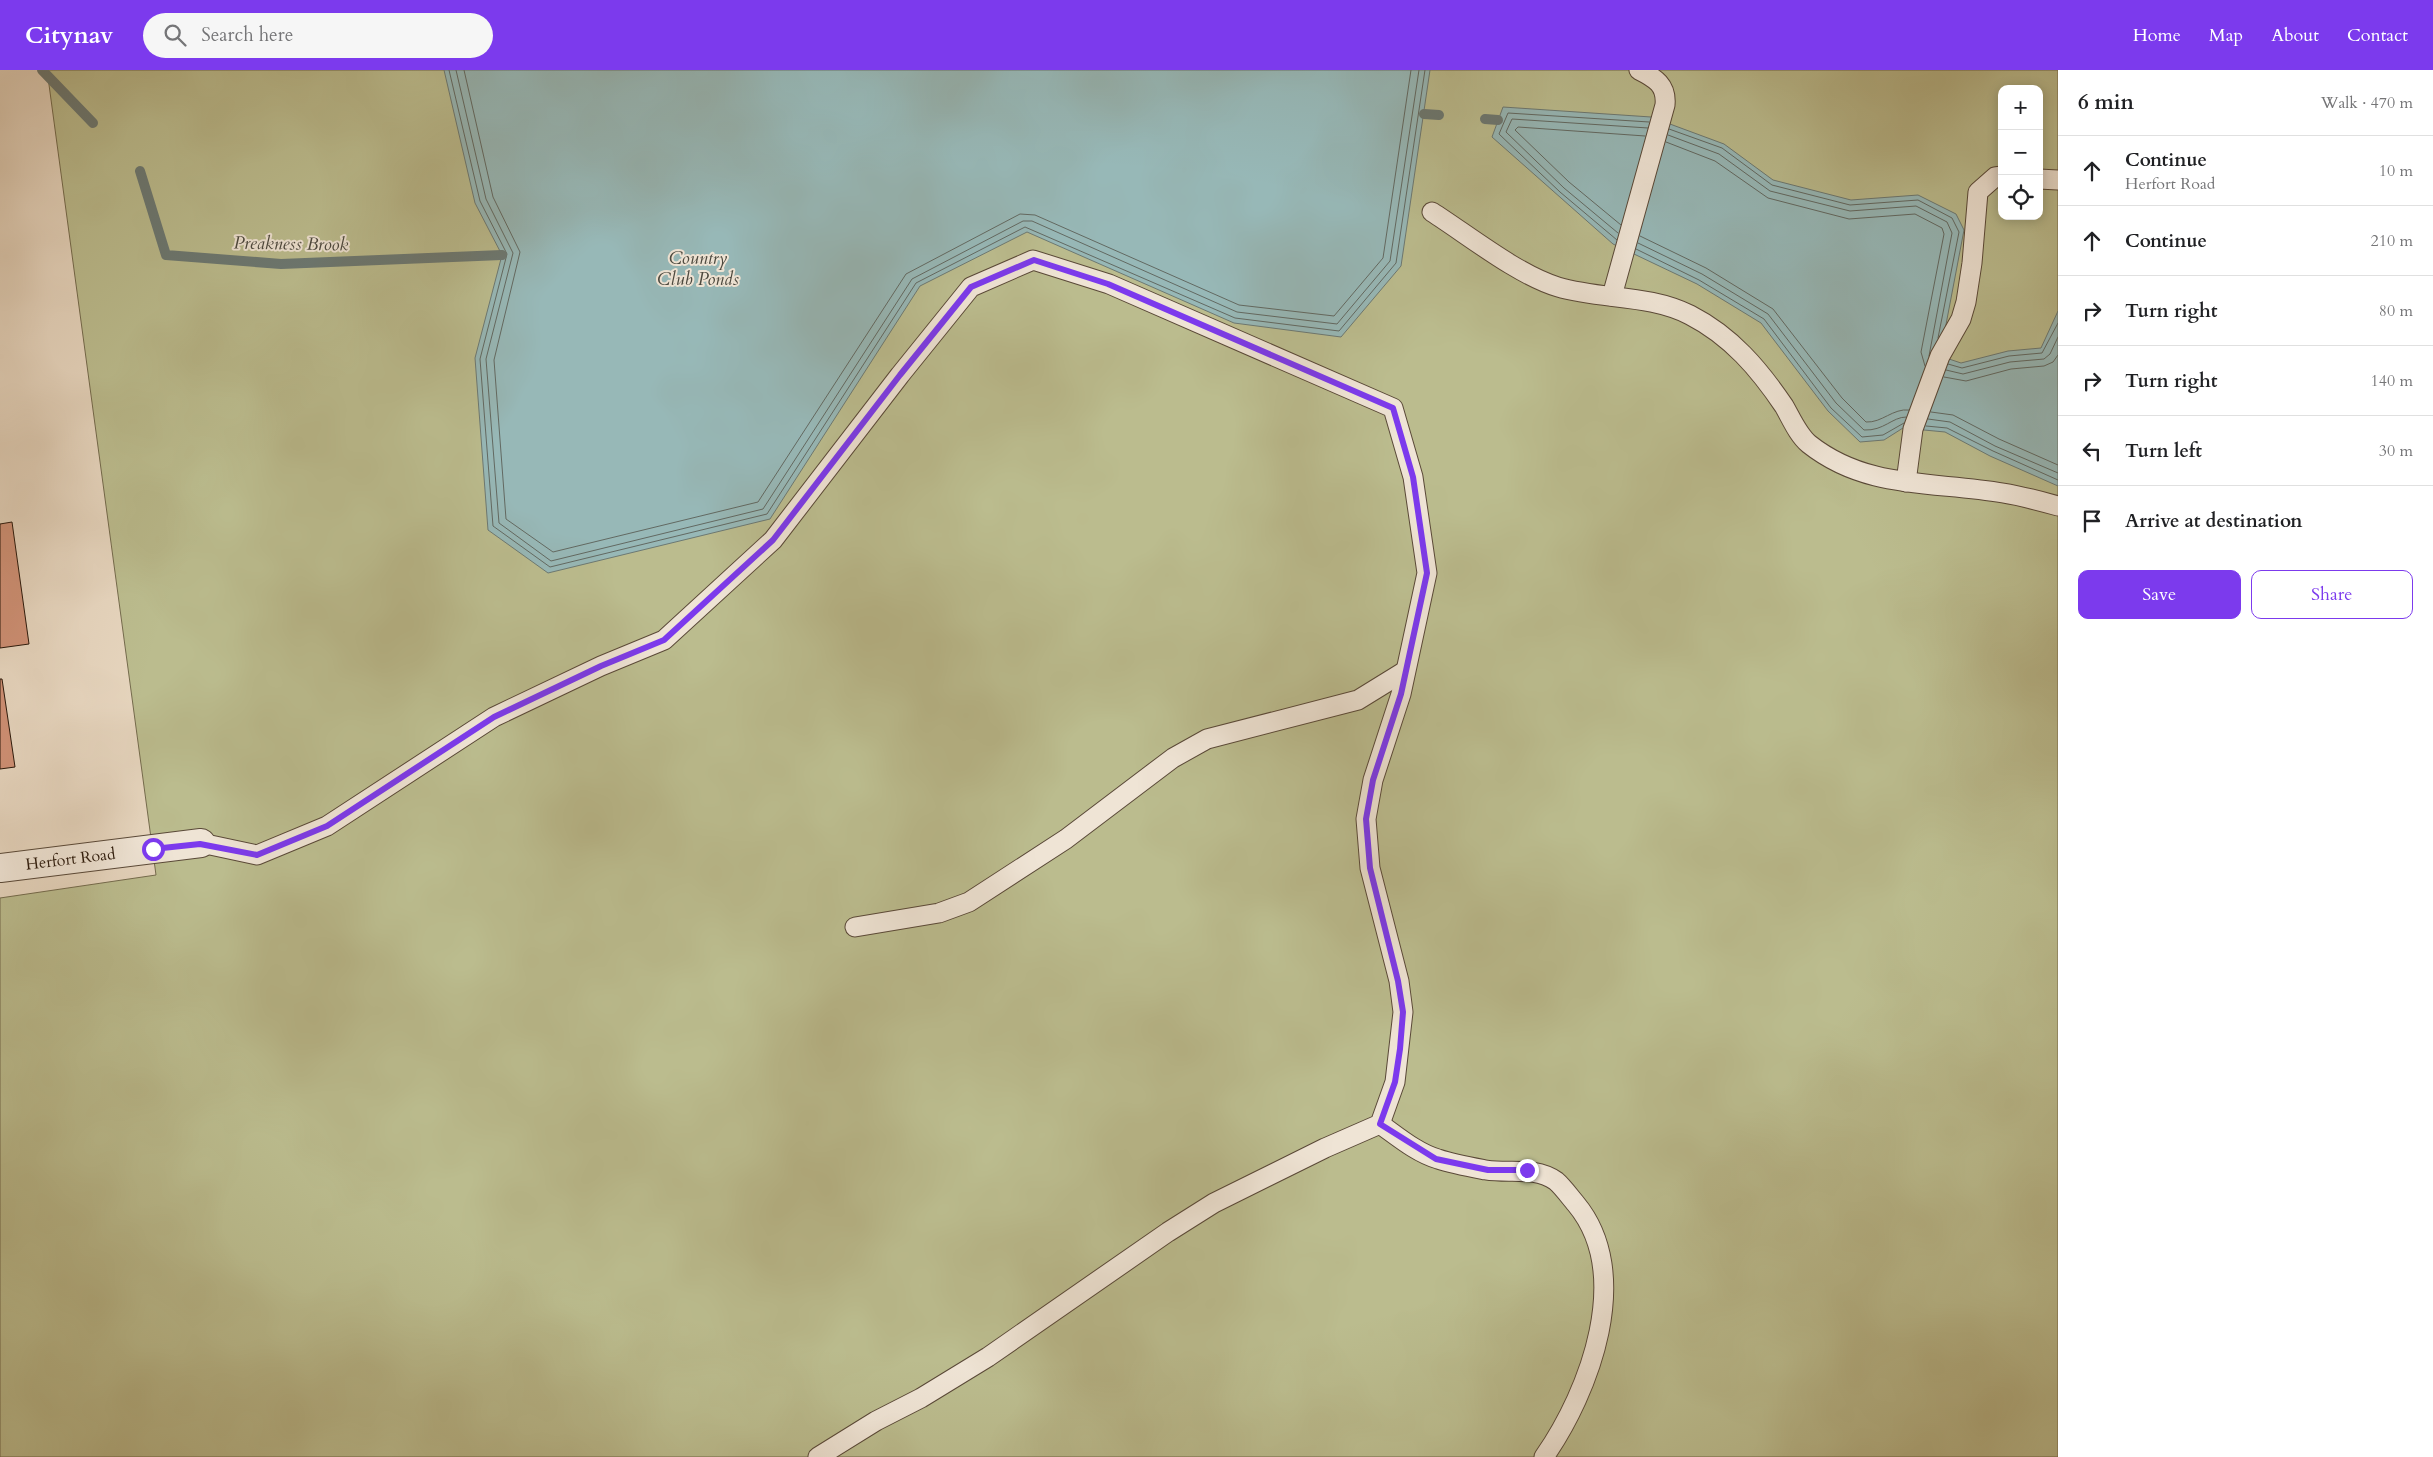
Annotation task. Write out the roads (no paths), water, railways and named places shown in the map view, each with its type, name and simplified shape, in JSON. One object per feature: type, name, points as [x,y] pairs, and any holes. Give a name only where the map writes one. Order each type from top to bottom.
[{"type":"street","name":"Herfort Road","points":[[0,868],[200,844]]},
{"type":"lane","points":[[1612,296],[1666,94],[1661,84],[1639,70]]},
{"type":"lane","points":[[1906,482],[1913,430],[1940,356],[1961,319],[1966,302],[1972,263],[1978,192],[1998,177]]},
{"type":"lane","points":[[2043,179],[2058,180]]},
{"type":"lane","points":[[1432,212],[1532,276],[1558,287],[1603,297],[1636,298],[1690,315],[1730,341],[1750,361],[1806,442],[1844,467],[1871,476],[1906,482],[2002,492],[2058,506]]},
{"type":"lane","points":[[200,844],[257,855],[327,826],[494,717],[601,666],[664,640],[773,540],[900,375],[971,287],[1034,260],[1108,284],[1393,408],[1413,477],[1427,573],[1401,694],[1373,780],[1366,819],[1370,868],[1398,981],[1403,1012],[1395,1082],[1380,1124],[1334,1144],[1214,1203],[1168,1232],[988,1357],[921,1398],[876,1421],[818,1457]]},
{"type":"lane","points":[[855,927],[939,913],[969,902],[1066,839],[1173,758],[1208,739],[1358,700],[1405,671]]},
{"type":"lane","points":[[1380,1124],[1436,1159],[1488,1170],[1527,1170],[1556,1181],[1586,1216],[1599,1243],[1604,1277],[1603,1316],[1594,1353],[1576,1400],[1544,1457]]},
{"type":"water","name":"Country Club Ponds","points":[[444,70],[1430,70],[1401,266],[1341,337],[1234,323],[1027,232],[920,286],[770,519],[548,573],[488,530],[475,358],[502,255],[475,203]]},
{"type":"water","points":[[1503,107],[1651,117],[1724,144],[1773,180],[1851,200],[1918,195],[1956,214],[1964,230],[1940,356],[1961,363],[2008,351],[2041,348],[2058,311],[2058,486],[1990,456],[1945,432],[1903,428],[1884,440],[1860,442],[1828,411],[1761,323],[1697,284],[1613,244],[1492,137]]},
{"type":"waterway","name":"Preakness Brook","points":[[42,70],[93,123]]},
{"type":"waterway","name":"Preakness Brook","points":[[1424,114],[1439,115]]},
{"type":"waterway","name":"Preakness Brook","points":[[1485,119],[1498,120]]},
{"type":"waterway","name":"Preakness Brook","points":[[140,171],[166,255],[281,264],[502,255]]}]
